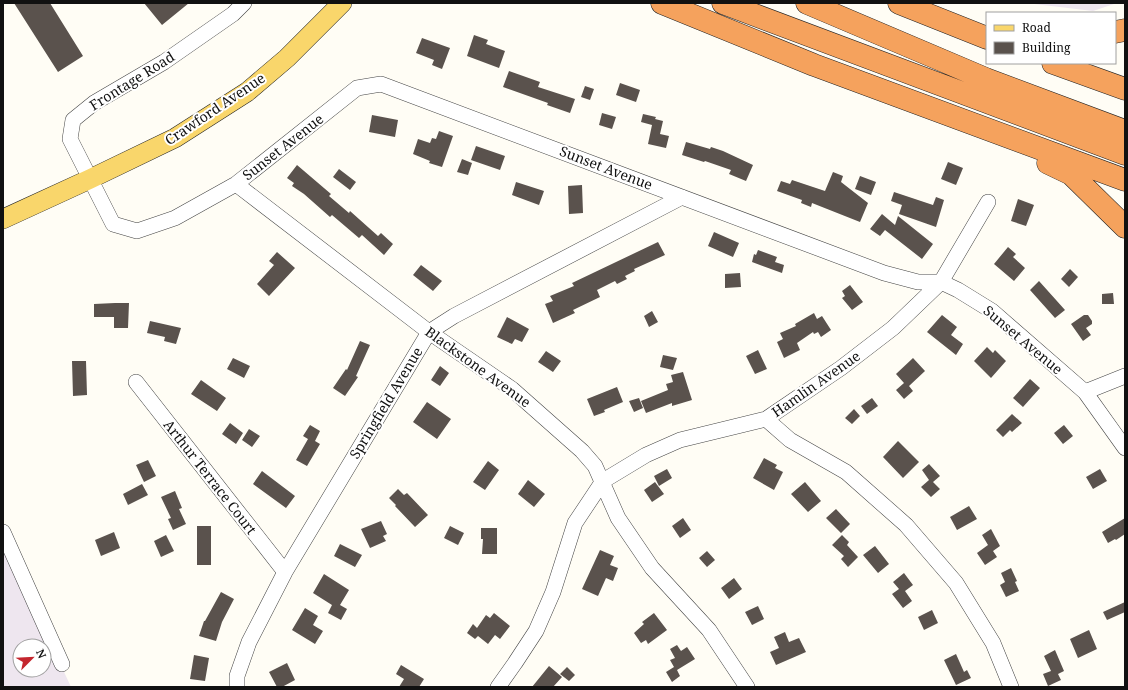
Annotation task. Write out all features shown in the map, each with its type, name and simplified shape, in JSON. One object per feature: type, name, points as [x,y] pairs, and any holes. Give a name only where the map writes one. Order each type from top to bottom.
[{"type":"highway","points":[[662,3],[814,65],[1125,180]]},
{"type":"highway","points":[[722,3],[1125,154]]},
{"type":"highway","points":[[807,3],[986,79],[1125,131]]},
{"type":"highway","points":[[903,5],[986,28]]},
{"type":"highway","points":[[903,5],[986,38]]},
{"type":"highway","points":[[1056,64],[1125,90]]},
{"type":"highway","points":[[950,115],[1070,174],[1125,228]]},
{"type":"main road","name":"Crawford Avenue","points":[[3,218],[90,179],[175,138],[246,92],[287,58],[342,3]]},
{"type":"street","name":"Frontage Road","points":[[90,179],[70,139],[73,120],[94,103],[164,62],[233,14],[244,3]]},
{"type":"street","name":"Sunset Avenue","points":[[90,179],[113,224],[137,231],[175,218],[236,184],[357,88],[381,84],[884,273],[918,282],[941,282],[958,290],[992,311],[1085,392],[1125,448]]},
{"type":"street","name":"Blackstone Avenue","points":[[236,184],[429,332],[512,389],[582,451],[595,466],[603,481],[618,518],[652,568],[709,630],[747,687]]},
{"type":"street","name":"Springfield Avenue","points":[[237,687],[237,676],[249,642],[285,572],[429,332],[454,316],[682,197]]},
{"type":"street","name":"Hamlin Avenue","points":[[498,687],[536,631],[553,592],[575,523],[603,481],[646,455],[680,440],[766,419],[841,368],[893,328],[941,282],[988,202]]},
{"type":"street","points":[[1085,392],[1125,376]]},
{"type":"street","name":"Arthur Terrace Court","points":[[136,382],[285,572]]},
{"type":"street","points":[[766,419],[790,440],[846,472],[906,526],[956,583],[993,643],[1011,687]]},
{"type":"street","points":[[3,532],[62,664]]},
{"type":"shaded area","points":[[1026,3],[1117,3],[1093,11]]},
{"type":"shaded area","points":[[3,540],[48,638],[12,638],[12,678],[52,678],[52,646],[71,687],[3,687]]},
{"type":"building","points":[[14,3],[50,3],[83,56],[58,72]]},
{"type":"building","points":[[144,3],[189,3],[162,25]]},
{"type":"building","points":[[474,35],[488,40],[486,44],[505,51],[499,68],[467,56]]},
{"type":"building","points":[[422,38],[450,48],[442,69],[432,65],[434,60],[416,53]]},
{"type":"building","points":[[509,71],[540,82],[538,87],[575,99],[570,113],[547,105],[548,103],[503,87]]},
{"type":"building","points":[[620,83],[640,90],[636,102],[616,95]]},
{"type":"building","points":[[585,86],[594,89],[590,100],[581,97]]},
{"type":"building","points":[[602,113],[616,117],[612,129],[599,125]]},
{"type":"building","points":[[643,114],[656,117],[655,119],[663,121],[660,134],[669,136],[666,148],[648,144],[652,125],[641,122]]},
{"type":"building","points":[[372,115],[398,120],[395,137],[369,132]]},
{"type":"building","points":[[439,131],[453,136],[442,167],[429,163],[430,161],[413,154],[418,139],[430,143],[432,138],[436,139]]},
{"type":"building","points":[[686,142],[723,151],[753,165],[746,181],[729,174],[731,170],[682,155]]},
{"type":"building","points":[[476,146],[505,156],[500,170],[471,160]]},
{"type":"building","points":[[462,159],[472,163],[468,175],[457,172]]},
{"type":"building","points":[[948,162],[963,168],[956,185],[941,179]]},
{"type":"building","points":[[297,165],[331,194],[329,196],[349,213],[350,211],[378,236],[381,233],[393,244],[384,255],[362,235],[359,238],[332,215],[330,217],[304,194],[292,186],[294,183],[287,178]]},
{"type":"building","points":[[339,169],[356,182],[350,190],[333,177]]},
{"type":"building","points":[[833,172],[843,176],[841,182],[868,203],[860,222],[812,203],[811,207],[801,203],[802,200],[777,191],[781,181],[790,184],[792,180],[825,191]]},
{"type":"building","points":[[860,176],[876,182],[871,195],[855,189]]},
{"type":"building","points":[[516,182],[544,191],[539,205],[512,195]]},
{"type":"building","points":[[582,185],[583,213],[569,214],[568,186]]},
{"type":"building","points":[[894,192],[933,205],[936,197],[944,200],[936,227],[899,214],[902,205],[891,201]]},
{"type":"building","points":[[1018,199],[1034,205],[1026,226],[1011,221]]},
{"type":"building","points":[[882,214],[895,225],[898,216],[933,244],[922,259],[885,230],[880,236],[870,229]]},
{"type":"building","points":[[714,232],[739,243],[733,257],[708,246]]},
{"type":"building","points":[[658,242],[665,255],[634,269],[635,271],[625,276],[627,279],[617,284],[615,281],[597,290],[600,297],[573,310],[575,313],[553,323],[545,304],[553,301],[550,296],[574,286],[572,283]]},
{"type":"building","points":[[1008,247],[1016,254],[1013,257],[1025,268],[1014,281],[994,264]]},
{"type":"building","points":[[758,250],[777,257],[775,262],[784,265],[782,273],[752,262],[754,254],[756,255]]},
{"type":"building","points":[[277,252],[295,268],[269,296],[257,284],[274,265],[269,261]]},
{"type":"building","points":[[421,265],[442,281],[433,291],[413,275]]},
{"type":"building","points":[[1070,269],[1078,277],[1069,287],[1061,279]]},
{"type":"building","points":[[740,273],[741,287],[725,288],[725,274]]},
{"type":"building","points":[[1039,281],[1065,310],[1055,318],[1030,290]]},
{"type":"building","points":[[850,285],[863,302],[852,310],[842,298],[845,296],[842,291]]},
{"type":"building","points":[[1113,293],[1114,304],[1102,304],[1102,294]]},
{"type":"building","points":[[129,303],[128,328],[114,328],[114,317],[94,317],[94,304]]},
{"type":"building","points":[[652,311],[658,322],[649,327],[644,316]]},
{"type":"building","points":[[814,313],[817,319],[822,316],[831,330],[821,337],[818,332],[814,334],[813,332],[797,343],[800,350],[784,358],[777,342],[783,339],[780,333],[796,326],[795,324]]},
{"type":"building","points":[[942,315],[957,327],[951,335],[963,344],[956,355],[927,332]]},
{"type":"building","points":[[1084,315],[1088,315],[1092,321],[1092,324],[1086,328],[1091,335],[1083,341],[1071,324]]},
{"type":"building","points":[[507,317],[529,329],[522,342],[515,339],[512,344],[497,337]]},
{"type":"building","points":[[150,321],[181,328],[176,344],[164,341],[165,337],[147,333]]},
{"type":"building","points":[[360,341],[370,345],[356,376],[358,377],[345,396],[333,388],[346,369],[347,370]]},
{"type":"building","points":[[987,347],[993,353],[995,350],[1006,361],[991,378],[974,361]]},
{"type":"building","points":[[758,350],[767,369],[755,374],[746,356]]},
{"type":"building","points":[[546,351],[561,361],[553,372],[538,362]]},
{"type":"building","points":[[663,355],[677,358],[673,370],[660,367]]},
{"type":"building","points":[[233,358],[250,366],[244,378],[227,369]]},
{"type":"building","points":[[913,358],[925,371],[909,386],[913,391],[904,399],[896,390],[904,383],[896,374]]},
{"type":"building","points":[[72,361],[86,361],[87,395],[73,396]]},
{"type":"building","points":[[440,366],[449,373],[440,386],[431,380]]},
{"type":"building","points":[[683,372],[692,400],[672,406],[672,403],[646,413],[641,401],[668,390],[666,384],[673,382],[671,375]]},
{"type":"building","points":[[1030,379],[1040,388],[1023,407],[1013,398]]},
{"type":"building","points":[[201,380],[226,398],[217,411],[191,394]]},
{"type":"building","points":[[617,387],[623,402],[594,416],[587,399]]},
{"type":"building","points":[[639,398],[643,408],[634,412],[629,401]]},
{"type":"building","points":[[872,398],[878,406],[867,414],[861,406]]},
{"type":"building","points":[[427,402],[451,419],[437,439],[413,422]]},
{"type":"building","points":[[854,409],[860,416],[852,424],[845,418]]},
{"type":"building","points":[[1012,414],[1022,423],[1012,432],[1010,430],[1003,437],[996,430]]},
{"type":"building","points":[[230,423],[243,433],[236,444],[222,434]]},
{"type":"building","points":[[310,425],[320,431],[315,441],[320,444],[307,466],[296,460],[308,439],[303,436]]},
{"type":"building","points":[[1064,425],[1073,436],[1063,444],[1054,433]]},
{"type":"building","points":[[249,429],[260,436],[252,447],[242,440]]},
{"type":"building","points":[[898,441],[919,462],[903,478],[883,457]]},
{"type":"building","points":[[764,458],[777,465],[775,468],[783,472],[774,490],[753,478]]},
{"type":"building","points":[[148,460],[156,476],[144,482],[136,465]]},
{"type":"building","points":[[488,461],[499,470],[485,490],[473,482]]},
{"type":"building","points":[[929,464],[940,476],[933,482],[940,489],[931,497],[921,487],[929,480],[922,470]]},
{"type":"building","points":[[667,469],[672,478],[659,486],[654,476]]},
{"type":"building","points":[[1100,469],[1107,481],[1093,489],[1086,477]]},
{"type":"building","points":[[262,471],[295,496],[286,508],[253,484]]},
{"type":"building","points":[[528,480],[545,494],[534,507],[518,494]]},
{"type":"building","points":[[655,482],[664,494],[652,502],[644,490]]},
{"type":"building","points":[[805,482],[821,501],[808,512],[791,494]]},
{"type":"building","points":[[142,484],[148,495],[128,505],[123,494]]},
{"type":"building","points":[[398,489],[404,495],[407,493],[428,515],[415,527],[389,498]]},
{"type":"building","points":[[175,491],[182,508],[179,509],[186,524],[173,530],[168,519],[171,518],[161,497]]},
{"type":"building","points":[[969,506],[977,519],[957,530],[950,517]]},
{"type":"building","points":[[836,509],[850,524],[841,533],[826,518]]},
{"type":"building","points":[[683,518],[691,530],[680,538],[672,526]]},
{"type":"building","points":[[1125,518],[1125,534],[1108,543],[1102,532]]},
{"type":"building","points":[[381,521],[387,534],[383,536],[386,541],[370,548],[361,529]]},
{"type":"building","points":[[197,526],[211,526],[211,565],[197,565]]},
{"type":"building","points":[[450,526],[464,533],[458,545],[444,538]]},
{"type":"building","points":[[481,528],[497,528],[497,554],[482,554],[483,539],[481,539]]},
{"type":"building","points":[[991,529],[1000,546],[993,551],[997,557],[985,565],[977,553],[988,545],[982,535]]},
{"type":"building","points":[[114,532],[120,548],[101,556],[95,540]]},
{"type":"building","points":[[166,535],[174,551],[161,557],[154,541]]},
{"type":"building","points":[[842,535],[849,542],[847,545],[858,557],[848,567],[841,559],[844,556],[832,545]]},
{"type":"building","points":[[340,544],[362,555],[355,567],[334,556]]},
{"type":"building","points":[[875,546],[889,564],[878,573],[863,555]]},
{"type":"building","points":[[600,550],[614,556],[610,565],[618,568],[613,581],[606,578],[598,596],[582,589]]},
{"type":"building","points":[[707,551],[715,560],[707,567],[699,558]]},
{"type":"building","points":[[1011,568],[1017,581],[1015,582],[1019,591],[1006,597],[1000,585],[1005,582],[1001,573]]},
{"type":"building","points":[[904,573],[913,585],[905,591],[912,601],[903,608],[892,594],[899,589],[893,582]]},
{"type":"building","points":[[324,574],[349,590],[340,605],[347,609],[341,620],[328,613],[332,605],[313,593]]},
{"type":"building","points":[[734,578],[742,589],[729,599],[721,588]]},
{"type":"building","points":[[221,592],[234,599],[222,622],[216,641],[199,636],[204,621]]},
{"type":"building","points":[[1125,602],[1125,612],[1107,620],[1103,612]]},
{"type":"building","points":[[758,606],[764,619],[752,625],[745,612]]},
{"type":"building","points":[[305,608],[318,616],[313,625],[323,631],[315,644],[292,630]]},
{"type":"building","points":[[932,610],[938,623],[924,630],[918,617]]},
{"type":"building","points":[[494,613],[510,626],[500,639],[495,635],[488,644],[478,636],[475,639],[467,633],[473,624],[477,628],[486,615],[490,618]]},
{"type":"building","points":[[654,613],[667,630],[648,644],[646,640],[641,643],[634,633],[644,624],[642,622]]},
{"type":"building","points":[[1089,630],[1097,649],[1078,658],[1070,639]]},
{"type":"building","points":[[785,632],[789,642],[799,638],[806,652],[776,665],[770,652],[779,648],[774,637]]},
{"type":"building","points":[[677,645],[681,651],[687,647],[695,659],[677,670],[680,676],[672,682],[666,672],[674,667],[670,660],[675,658],[670,649]]},
{"type":"building","points":[[1055,650],[1064,671],[1058,674],[1061,680],[1048,686],[1043,674],[1051,671],[1044,656]]},
{"type":"building","points":[[956,654],[964,672],[967,670],[971,678],[956,685],[944,660]]},
{"type":"building","points":[[194,655],[209,658],[205,681],[190,679]]},
{"type":"building","points":[[287,663],[295,680],[282,687],[277,687],[269,672]]},
{"type":"building","points":[[401,665],[424,679],[419,687],[399,687],[404,679],[396,674]]},
{"type":"building","points":[[549,666],[562,677],[553,687],[532,687]]},
{"type":"building","points":[[567,667],[575,675],[569,681],[560,674]]}]
